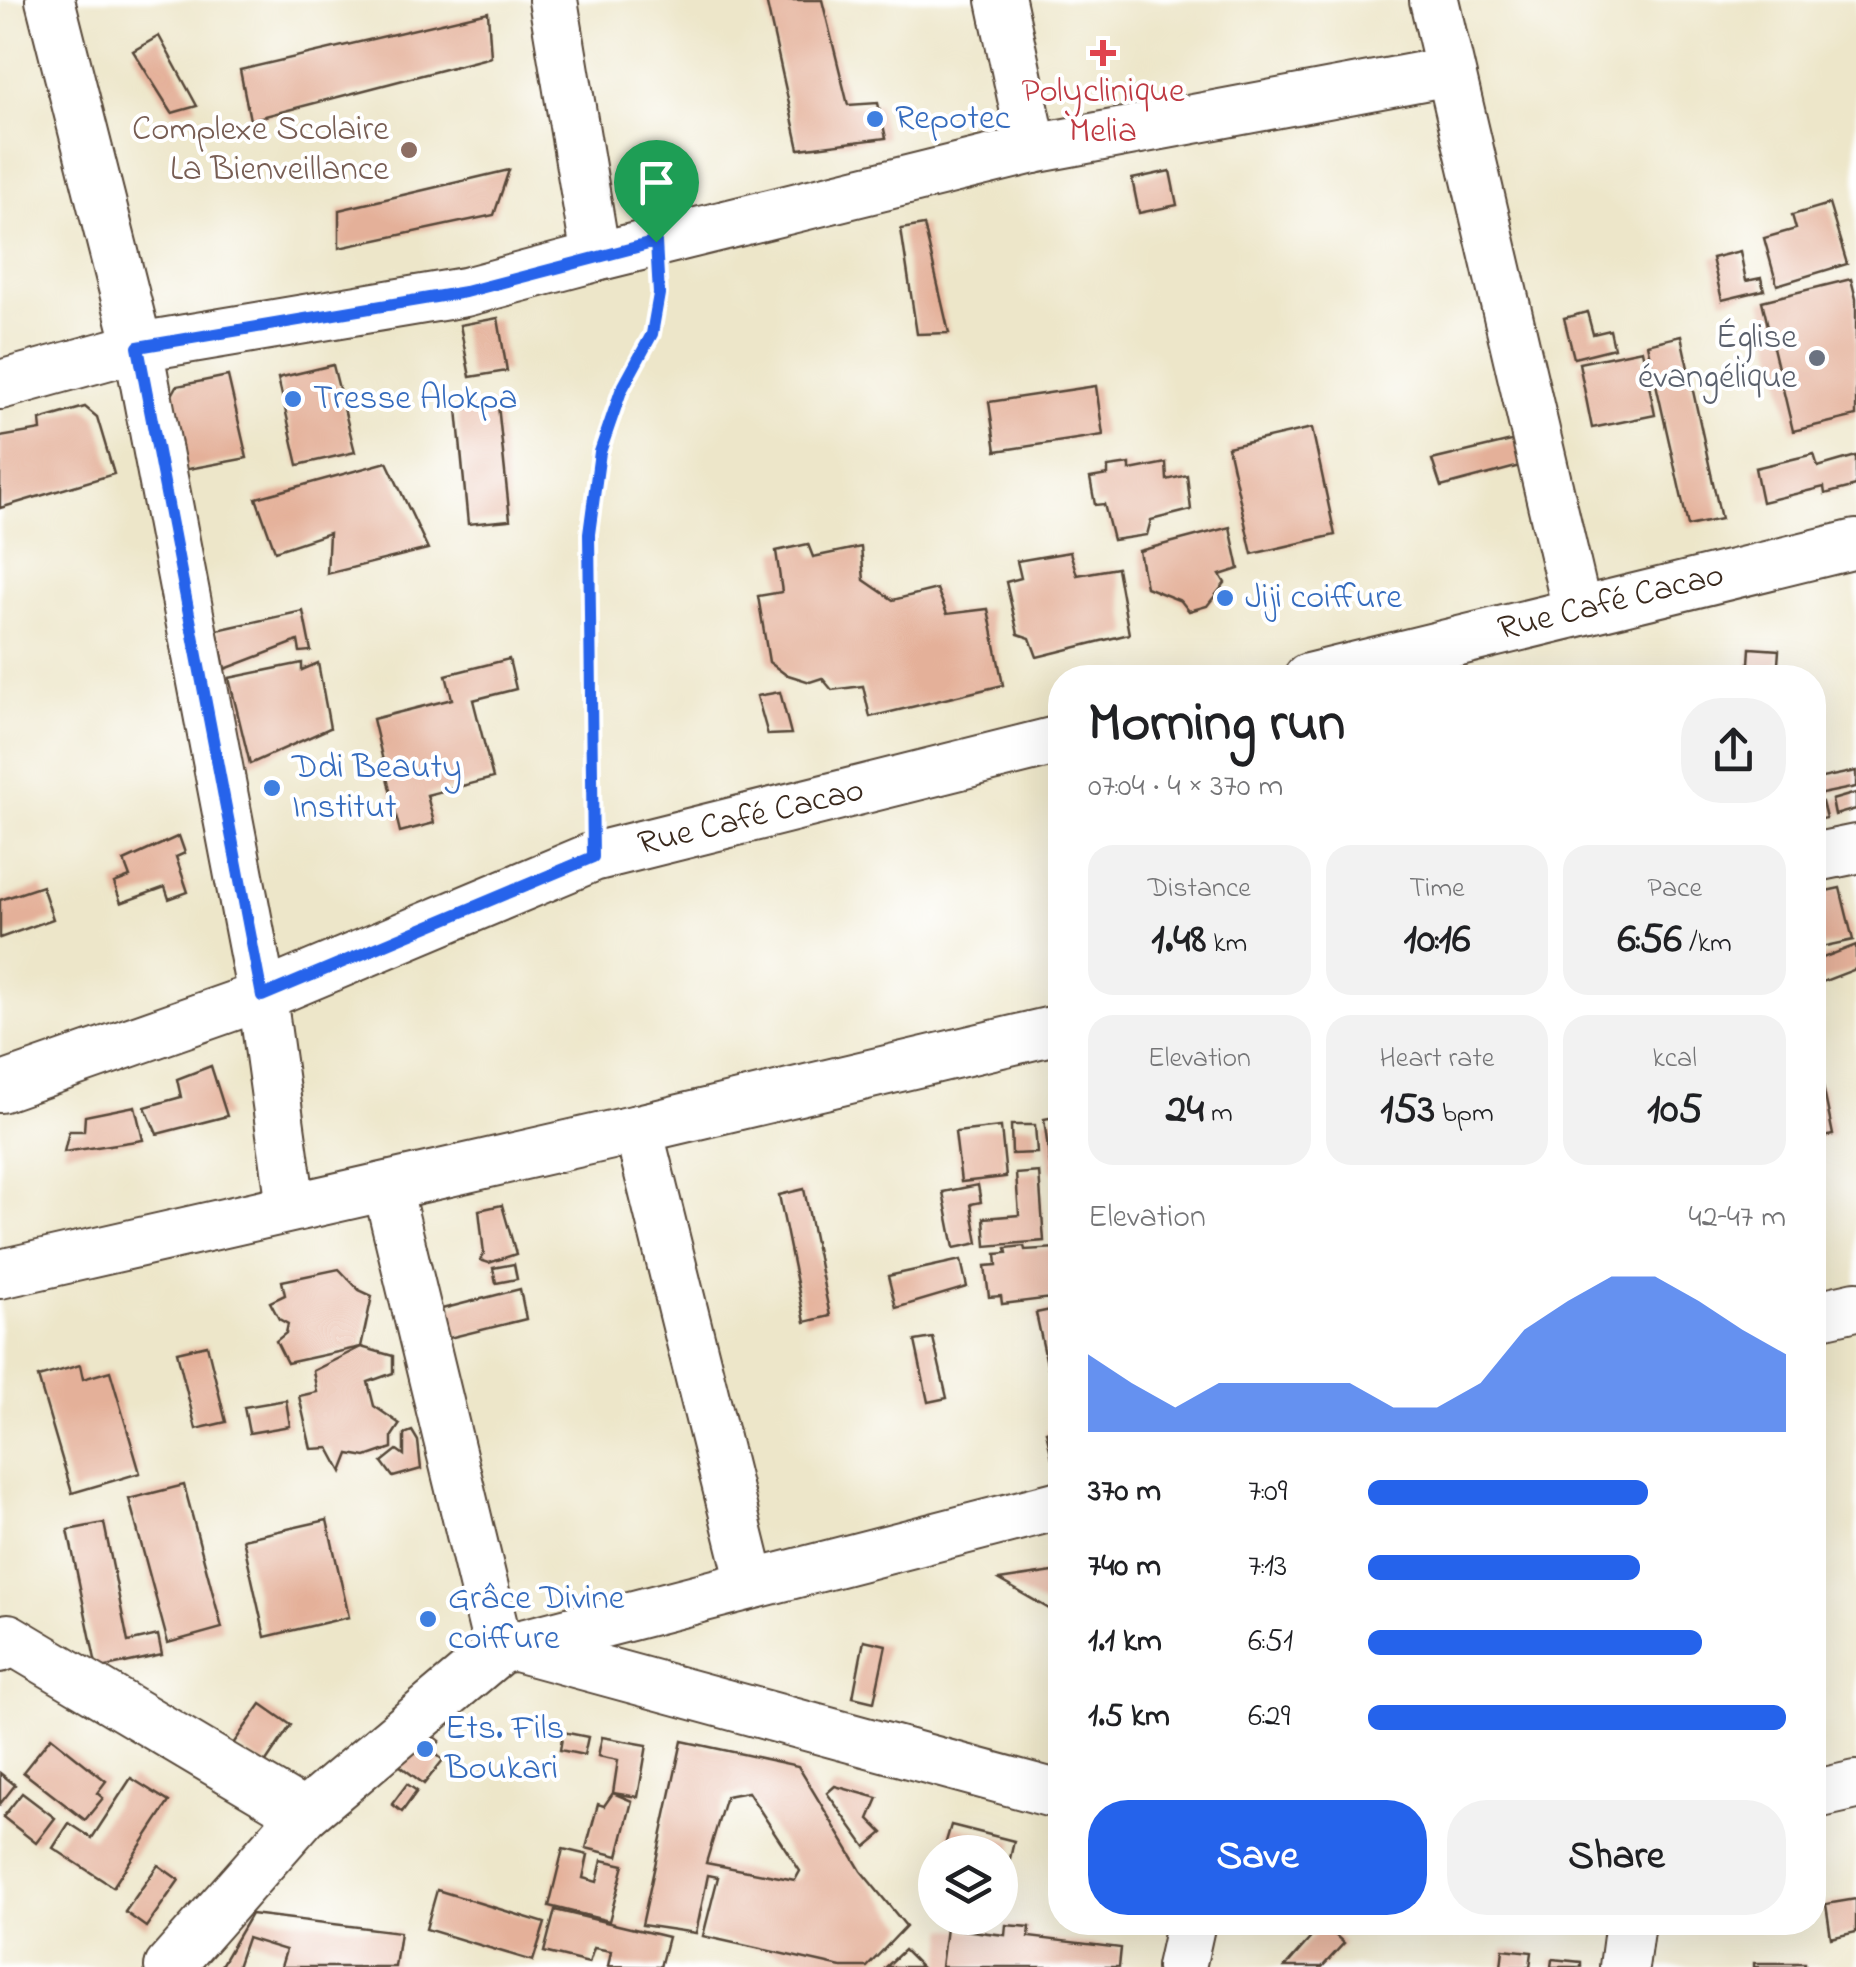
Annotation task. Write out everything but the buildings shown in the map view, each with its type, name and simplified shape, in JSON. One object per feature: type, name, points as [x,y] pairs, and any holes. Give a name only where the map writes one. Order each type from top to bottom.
[{"type":"street","points":[[50,0],[138,347],[262,996],[291,1206]]},
{"type":"street","points":[[553,0],[596,257]]},
{"type":"street","points":[[1000,0],[1033,150]]},
{"type":"street","points":[[1434,0],[1577,610]]},
{"type":"street","points":[[0,385],[138,347],[465,292],[1033,150],[1450,71]]},
{"type":"street","name":"Rue Café Cacao","points":[[1359,665],[1856,544]]},
{"type":"street","name":"Rue Café Cacao","points":[[0,1088],[262,996],[593,857],[1048,743]]},
{"type":"street","points":[[1826,855],[1856,849]]},
{"type":"street","points":[[0,1274],[291,1206],[387,1188],[1048,1032]]},
{"type":"street","points":[[638,1129],[751,1583]]},
{"type":"street","points":[[387,1188],[508,1648]]},
{"type":"street","points":[[1826,1313],[1856,1306]]},
{"type":"street","points":[[168,1967],[304,1814],[508,1648],[1048,1508]]},
{"type":"street","points":[[0,1648],[8,1638],[304,1814]]},
{"type":"street","points":[[508,1648],[1048,1793]]},
{"type":"street","points":[[1826,1792],[1856,1785]]},
{"type":"street","points":[[1181,1967],[1188,1935]]},
{"type":"street","points":[[1624,1967],[1628,1935]]},
{"type":"path","points":[[593,857],[589,534],[600,452],[621,391],[652,334],[659,294],[656,242]]},
{"type":"place","name":"Polyclinique Melia","points":[[1103,53]]},
{"type":"place","name":"Repotec","points":[[875,119]]},
{"type":"place","name":"Complexe Scolaire La Bienveillance","points":[[409,150]]},
{"type":"place","name":"Église évangélique","points":[[1817,358]]},
{"type":"place","name":"Tresse Alokpa","points":[[293,399]]},
{"type":"place","name":"Jiji coiffure","points":[[1225,598]]},
{"type":"place","name":"Ddi Beauty Institut","points":[[272,788]]},
{"type":"place","name":"Grâce Divine coiffure","points":[[428,1619]]},
{"type":"place","name":"Ets. Fils Boukari","points":[[425,1749]]},
{"type":"route","points":[[656,242],[659,294],[652,334],[621,391],[600,452],[589,534],[593,857],[262,996],[138,347],[465,292],[656,242]]}]
